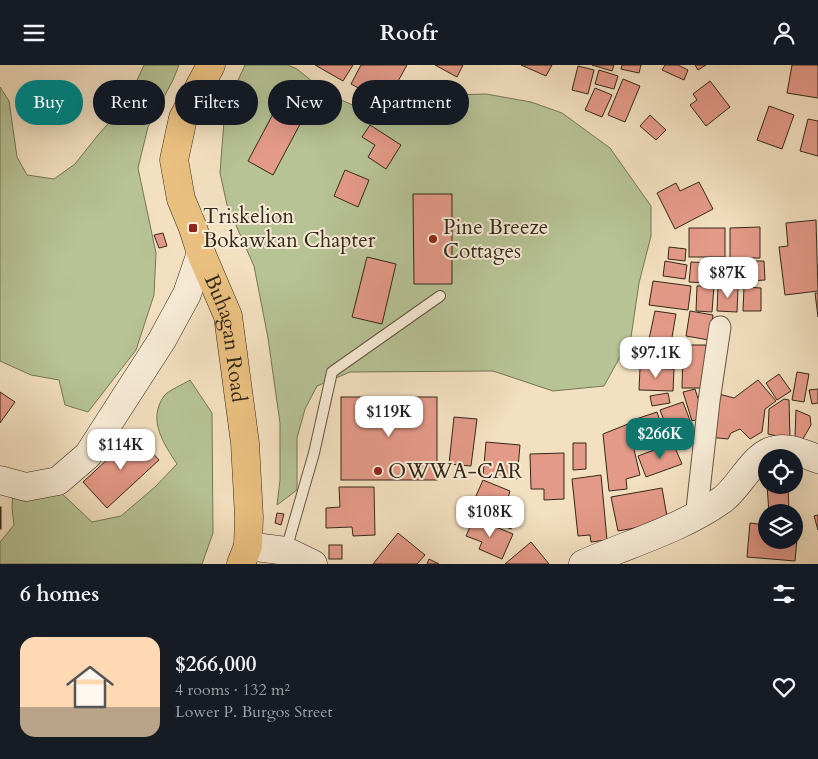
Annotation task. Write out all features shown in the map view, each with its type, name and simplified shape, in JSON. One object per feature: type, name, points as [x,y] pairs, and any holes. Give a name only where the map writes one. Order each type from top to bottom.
[{"type":"main road","name":"Buhagan Road","points":[[211,65],[183,118],[174,160],[181,199],[201,253],[228,316],[246,443],[249,517],[245,555]]},
{"type":"street","points":[[0,480],[26,487],[58,481],[88,455],[162,340],[187,295],[201,253]]},
{"type":"street","points":[[696,518],[709,401],[720,327]]},
{"type":"street","points":[[583,564],[696,518],[726,497],[758,459],[773,450],[792,449],[818,459]]},
{"type":"street","points":[[245,555],[286,551],[313,564]]},
{"type":"lane","points":[[286,551],[314,453],[332,372],[440,295]]},
{"type":"green space","points":[[144,65],[179,65],[165,95],[165,80],[137,80]]},
{"type":"green space","points":[[245,65],[288,65],[297,69],[311,80],[268,80],[268,125],[342,125],[342,100],[352,105],[352,125],[469,125],[469,94],[486,94],[531,102],[562,113],[610,148],[651,206],[651,236],[639,283],[631,337],[604,386],[553,391],[493,371],[350,372],[317,386],[305,409],[297,438],[297,490],[277,505],[280,480],[280,423],[268,338],[254,266],[227,205],[220,173],[224,125],[258,125],[258,80],[238,80]]},
{"type":"green space","points":[[0,87],[9,101],[17,157],[27,175],[54,179],[75,164],[107,125],[149,125],[138,168],[156,253],[154,295],[136,350],[88,412],[65,405],[59,380],[31,375],[0,361]]},
{"type":"green space","points":[[190,380],[212,413],[213,533],[202,564],[0,564],[0,542],[14,525],[12,508],[13,484],[59,491],[92,522],[121,516],[155,487],[177,464],[159,432],[157,414],[159,405],[166,394]]},
{"type":"building","points":[[315,65],[353,65],[343,81]]},
{"type":"building","points":[[361,65],[407,65],[399,80],[353,80]]},
{"type":"building","points":[[435,65],[463,65],[457,77]]},
{"type":"building","points":[[521,65],[552,65],[546,76]]},
{"type":"building","points":[[592,65],[614,65],[612,71]]},
{"type":"building","points":[[622,65],[641,65],[639,73],[621,69]]},
{"type":"building","points":[[665,65],[678,65],[688,70],[684,80],[662,70]]},
{"type":"building","points":[[695,65],[706,65],[698,70]]},
{"type":"building","points":[[792,65],[818,65],[818,98],[787,93]]},
{"type":"building","points":[[578,66],[594,70],[588,94],[572,90]]},
{"type":"building","points":[[599,70],[618,76],[614,89],[595,84]]},
{"type":"building","points":[[623,79],[640,86],[625,122],[608,115]]},
{"type":"building","points":[[710,81],[730,107],[706,126],[690,105],[697,100],[693,94]]},
{"type":"building","points":[[595,88],[612,95],[602,117],[585,110]]},
{"type":"building","points":[[769,106],[794,115],[782,149],[757,140]]},
{"type":"building","points":[[650,115],[666,130],[656,140],[640,126]]},
{"type":"building","points":[[808,119],[818,121],[818,156],[800,151]]},
{"type":"building","points":[[268,123],[268,125],[300,125],[273,175],[248,161]]},
{"type":"building","points":[[370,125],[401,145],[386,169],[368,157],[375,145],[362,137]]},
{"type":"building","points":[[345,170],[369,180],[358,207],[334,196]]},
{"type":"building","points":[[699,182],[713,209],[675,229],[657,193],[676,183],[680,191]]},
{"type":"building","name":"Pine Breeze Cottages","points":[[413,194],[452,194],[452,284],[414,284]]},
{"type":"building","points":[[816,220],[818,291],[785,295],[779,247],[788,246],[786,223]]},
{"type":"building","points":[[760,227],[760,258],[730,258],[730,228]]},
{"type":"building","points":[[689,228],[725,228],[725,257],[689,257]]},
{"type":"building","points":[[163,233],[167,246],[159,248],[154,235]]},
{"type":"building","points":[[669,247],[686,249],[685,261],[668,259]]},
{"type":"building","points":[[367,257],[396,264],[382,324],[352,317]]},
{"type":"building","points":[[743,260],[744,281],[713,284],[711,263]]},
{"type":"building","points":[[665,261],[687,265],[685,279],[663,276]]},
{"type":"building","points":[[747,261],[764,261],[765,280],[748,281]]},
{"type":"building","points":[[691,262],[708,263],[707,283],[689,282]]},
{"type":"building","points":[[653,281],[691,286],[688,310],[649,305]]},
{"type":"building","points":[[697,286],[714,286],[712,312],[696,311]]},
{"type":"building","points":[[718,287],[738,288],[737,312],[717,311]]},
{"type":"building","points":[[744,287],[761,288],[761,311],[743,311]]},
{"type":"building","points":[[815,293],[818,293],[818,317]]},
{"type":"building","points":[[655,311],[676,314],[671,343],[649,339]]},
{"type":"building","points":[[690,311],[713,315],[709,340],[686,336]]},
{"type":"building","points":[[683,345],[706,345],[706,388],[682,388]]},
{"type":"building","points":[[644,347],[677,347],[676,365],[644,365]]},
{"type":"building","points":[[640,368],[674,369],[673,391],[639,390]]},
{"type":"building","points":[[797,372],[809,374],[804,402],[792,400]]},
{"type":"building","points":[[779,374],[791,391],[777,400],[766,383]]},
{"type":"building","points":[[758,380],[776,401],[765,409],[762,432],[750,439],[740,429],[731,433],[728,439],[708,437],[715,393],[734,398]]},
{"type":"building","points":[[695,389],[704,417],[692,421],[683,392]]},
{"type":"building","points":[[818,389],[818,403],[812,404],[809,390]]},
{"type":"building","points":[[0,392],[15,402],[0,423]]},
{"type":"building","points":[[668,393],[670,403],[652,406],[650,396]]},
{"type":"building","points":[[341,397],[437,397],[437,480],[341,480]]},
{"type":"building","points":[[784,399],[789,400],[790,439],[768,434],[769,409]]},
{"type":"building","points":[[683,402],[694,431],[671,439],[660,410]]},
{"type":"building","points":[[796,410],[810,416],[811,425],[801,442],[795,437]]},
{"type":"building","points":[[657,412],[666,439],[642,447],[633,420]]},
{"type":"building","points":[[454,417],[477,419],[471,466],[449,464]]},
{"type":"building","points":[[628,424],[640,475],[626,479],[627,489],[609,491],[603,434]]},
{"type":"building","points":[[135,434],[159,460],[107,508],[83,482]]},
{"type":"building","points":[[486,442],[520,445],[517,479],[483,476]]},
{"type":"building","points":[[573,443],[586,443],[586,469],[573,470]]},
{"type":"building","points":[[673,443],[682,464],[646,477],[638,456]]},
{"type":"building","points":[[564,453],[564,499],[544,500],[544,489],[531,489],[530,454]]},
{"type":"building","points":[[601,475],[607,540],[591,542],[590,535],[578,536],[572,479]]},
{"type":"building","points":[[483,480],[510,491],[507,501],[520,507],[511,529],[469,512]]},
{"type":"building","points":[[339,487],[374,487],[375,535],[353,536],[352,527],[326,528],[326,508],[340,507]]},
{"type":"building","points":[[662,488],[668,522],[618,531],[611,497]]},
{"type":"building","points":[[768,494],[788,494],[789,504],[768,504]]},
{"type":"building","points":[[1,507],[1,529],[0,529]]},
{"type":"building","points":[[277,513],[284,514],[281,525],[275,523]]},
{"type":"building","points":[[818,515],[818,530],[814,516]]},
{"type":"building","points":[[474,518],[513,534],[502,559],[479,549],[482,542],[466,536]]},
{"type":"building","points":[[750,523],[758,524],[758,549],[796,549],[795,561],[747,557]]},
{"type":"building","points":[[398,533],[425,555],[417,564],[373,564]]},
{"type":"building","points":[[531,542],[549,564],[505,564]]},
{"type":"building","points":[[329,545],[342,545],[342,559],[329,559]]},
{"type":"building","points":[[429,559],[439,564],[427,564]]},
{"type":"place","name":"Triskelion Bokawkan Chapter","points":[[193,228]]},
{"type":"place","name":"Pine Breeze Cottages","points":[[433,239]]},
{"type":"place","name":"OWWA-CAR","points":[[378,471]]}]
